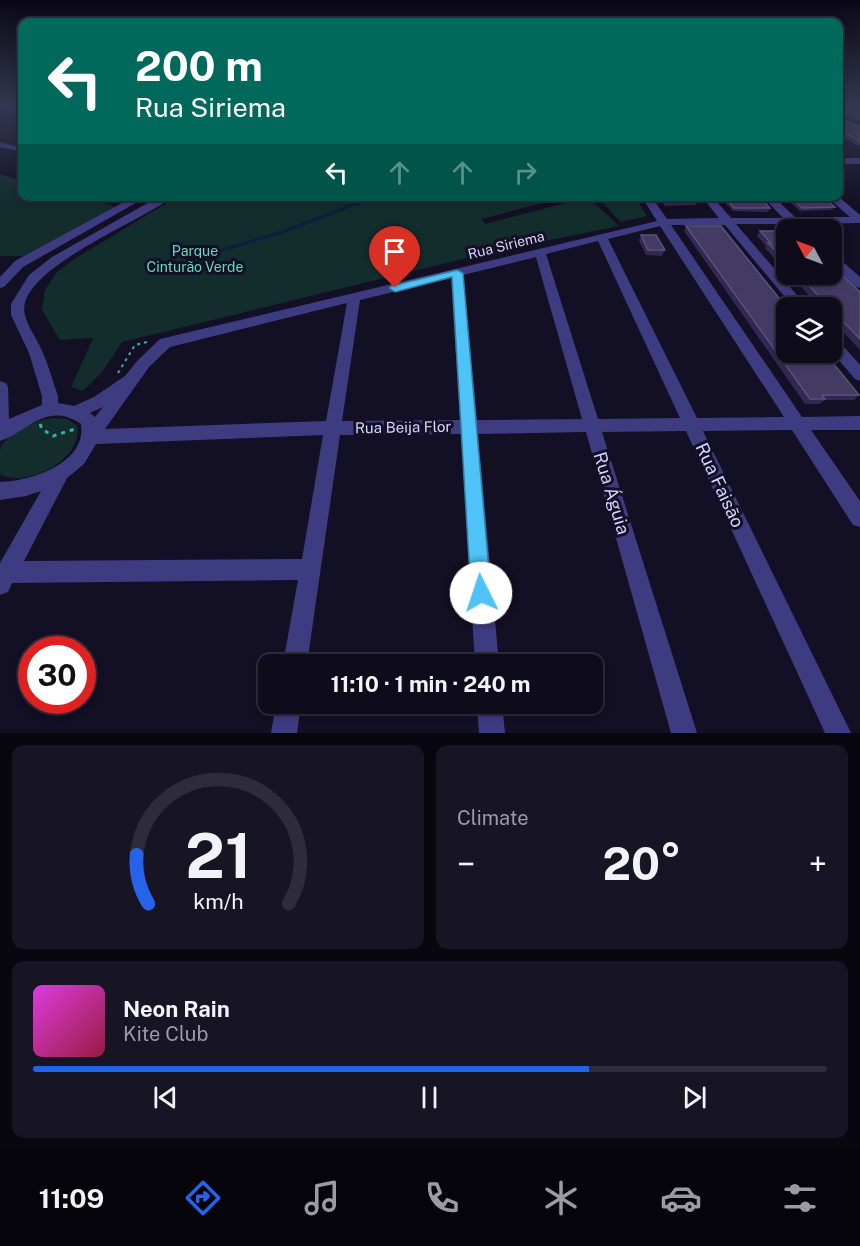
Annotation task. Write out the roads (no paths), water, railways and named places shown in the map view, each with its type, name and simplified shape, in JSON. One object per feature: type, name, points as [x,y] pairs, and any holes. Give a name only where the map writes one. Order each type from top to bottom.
[{"type":"street","points":[[0,144],[18,149]]},
{"type":"street","points":[[843,161],[860,161]]},
{"type":"street","points":[[843,162],[860,172]]},
{"type":"street","points":[[0,285],[19,264],[134,201]]},
{"type":"street","points":[[0,433],[20,420],[50,410],[50,396],[36,353],[18,315],[18,304],[33,278],[56,260],[159,201]]},
{"type":"street","points":[[649,201],[860,518]]},
{"type":"street","points":[[710,201],[793,297]]},
{"type":"street","points":[[772,201],[792,219]]},
{"type":"street","points":[[837,201],[860,220]]},
{"type":"street","name":"Rua Siriema","points":[[842,221],[860,220]]},
{"type":"street","name":"Rua Siriema","points":[[124,376],[165,343],[664,222],[728,221],[776,224]]},
{"type":"street","name":"Rua Faisão","points":[[602,237],[838,733]]},
{"type":"street","name":"Rua Águia","points":[[540,252],[684,733]]},
{"type":"street","points":[[842,267],[860,284]]},
{"type":"street","points":[[457,273],[486,654]]},
{"type":"street","points":[[297,654],[354,298]]},
{"type":"street","points":[[842,354],[860,375]]},
{"type":"street","points":[[87,426],[107,417],[124,376]]},
{"type":"street","points":[[0,492],[16,492],[39,484],[61,472],[77,458],[87,426],[100,401],[124,376]]},
{"type":"street","points":[[0,390],[0,433]]},
{"type":"street","name":"Rua Beija Flor","points":[[50,410],[66,408],[87,426],[333,428],[860,423]]},
{"type":"street","points":[[61,472],[4,578],[310,569]]},
{"type":"street","points":[[284,733],[287,714]]},
{"type":"street","points":[[491,714],[492,733]]},
{"type":"waterway","points":[[169,253],[219,251],[282,232],[363,201]]},
{"type":"park label","name":"Parque Cinturão Verde","points":[[195,260]]}]
